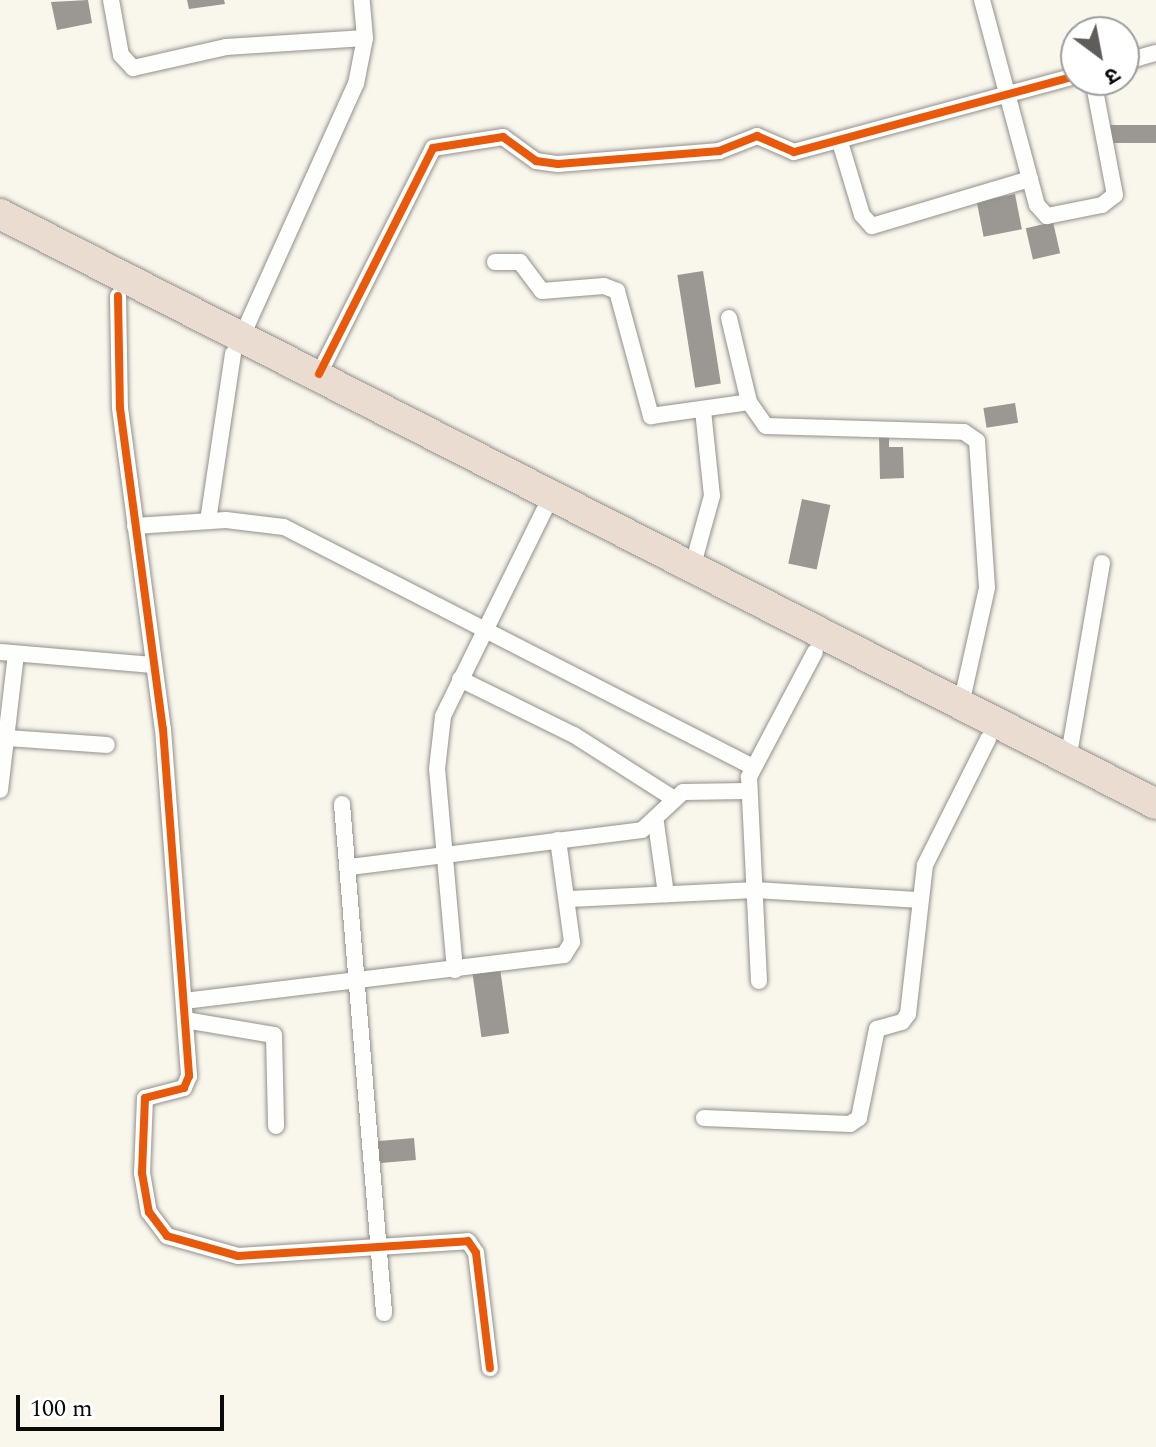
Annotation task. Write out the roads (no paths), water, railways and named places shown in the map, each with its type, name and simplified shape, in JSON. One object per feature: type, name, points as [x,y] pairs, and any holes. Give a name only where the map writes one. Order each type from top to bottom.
[{"type":"highway","points":[[0,214],[544,511],[815,652],[1156,823]]},
{"type":"highway","points":[[0,236],[118,296],[319,374],[1156,804]]},
{"type":"street","points":[[111,0],[121,55],[133,68],[226,47],[365,38]]},
{"type":"street","points":[[208,521],[238,345],[347,110],[365,38],[362,0]]},
{"type":"street","points":[[982,0],[1030,179],[1047,216],[1113,200],[1096,96]]},
{"type":"street","points":[[319,374],[433,148],[503,137],[536,161],[558,164],[719,151],[757,136],[788,151],[840,142],[1060,80]]},
{"type":"street","points":[[840,142],[862,215],[872,226],[1030,179]]},
{"type":"street","points":[[495,262],[520,262],[542,291],[614,289],[648,412],[662,418],[749,402]]},
{"type":"street","points":[[118,296],[120,408],[153,665],[185,1020],[187,1085],[145,1098],[142,1173],[156,1228],[238,1256],[472,1244],[490,1368]]},
{"type":"street","points":[[729,318],[749,402],[759,422],[775,428],[974,436],[987,588],[961,704]]},
{"type":"street","points":[[692,568],[712,496],[703,410]]},
{"type":"street","points":[[455,970],[442,855],[439,743],[460,679],[544,511]]},
{"type":"street","points":[[135,526],[208,521],[284,527],[751,766]]},
{"type":"street","points":[[1068,760],[1102,563]]},
{"type":"street","points":[[759,981],[747,791],[751,766],[815,652]]},
{"type":"street","points":[[0,790],[8,738],[8,661],[153,665]]},
{"type":"street","points":[[460,679],[574,735],[674,799]]},
{"type":"street","points":[[8,738],[107,745]]},
{"type":"street","points":[[704,1118],[850,1124],[859,1118],[877,1029],[902,1022],[908,1014],[917,900],[931,850],[988,739]]},
{"type":"street","points":[[350,867],[558,840],[656,823],[674,799],[690,791],[747,791]]},
{"type":"street","points":[[342,804],[350,867],[384,1313]]},
{"type":"street","points":[[656,823],[666,894]]},
{"type":"street","points":[[184,1001],[357,983],[564,955],[572,942],[570,899],[558,840]]},
{"type":"street","points":[[570,899],[755,890],[917,900]]},
{"type":"street","points":[[185,1020],[274,1035],[276,1126]]}]
